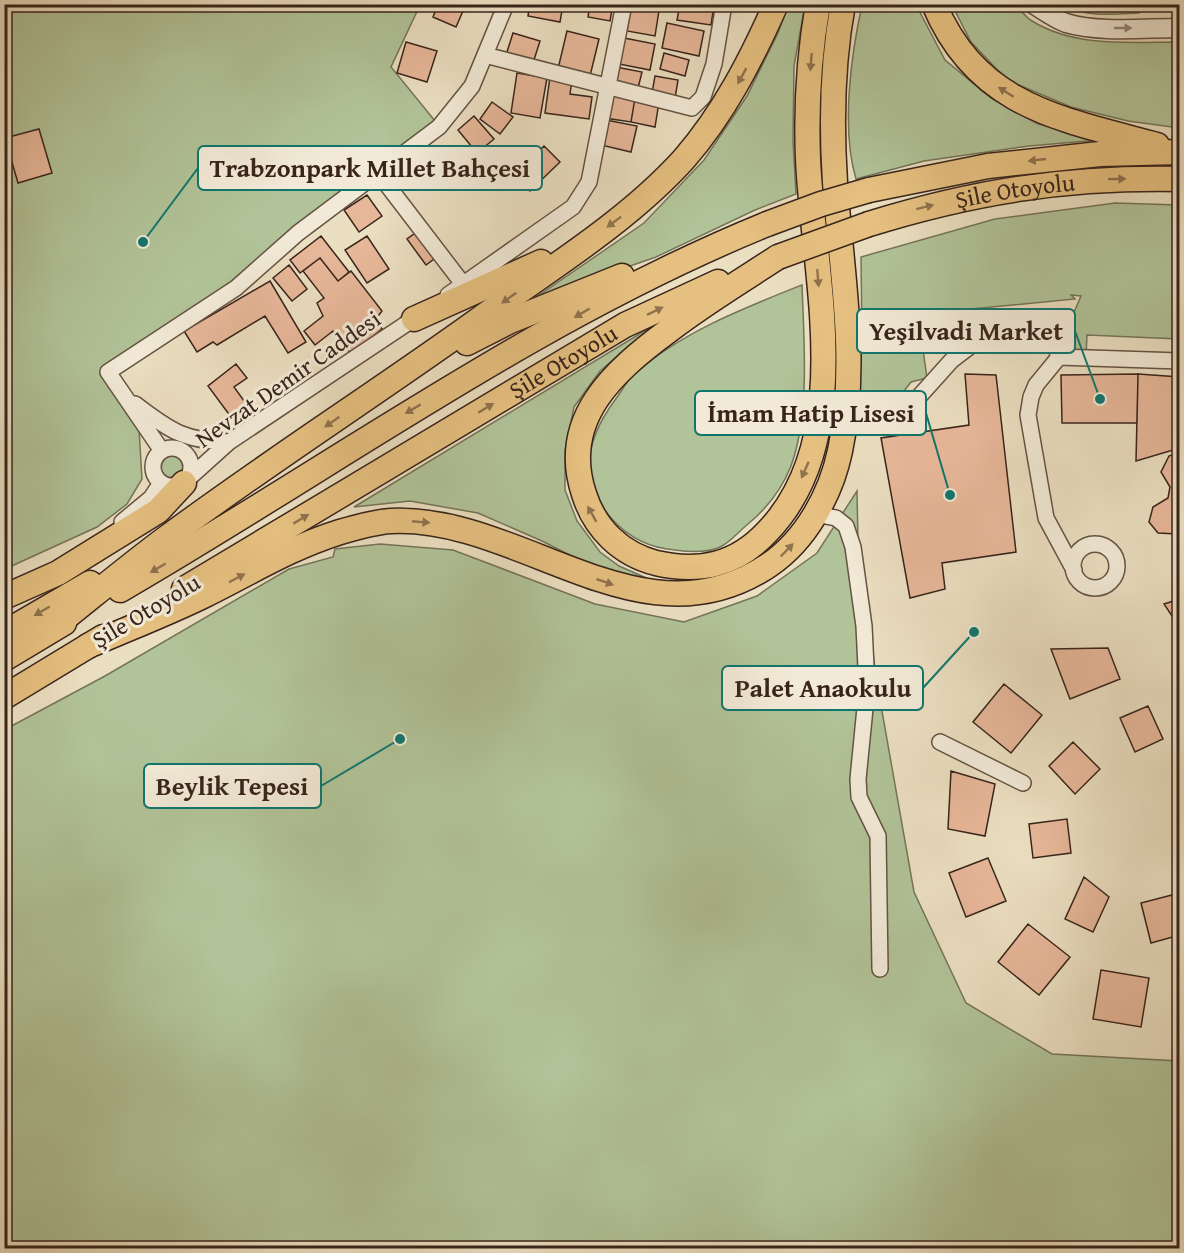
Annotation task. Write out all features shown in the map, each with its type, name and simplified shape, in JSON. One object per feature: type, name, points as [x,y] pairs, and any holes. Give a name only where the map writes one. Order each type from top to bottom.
[{"type":"highway","points":[[50,630],[165,539],[590,240],[659,184],[702,136],[734,91],[776,4]]},
{"type":"highway","points":[[778,257],[702,306],[642,351],[619,370],[603,388],[591,407],[579,445],[580,484],[587,506],[600,527],[621,548],[646,560],[672,566],[704,567],[734,557],[757,542],[785,514],[808,465],[816,442],[823,366],[821,312],[808,159],[810,69],[819,4]]},
{"type":"highway","points":[[88,646],[204,596],[282,554],[316,539],[360,526],[389,521],[418,521],[449,525],[491,538],[613,585],[654,593],[692,594],[721,589],[751,578],[777,560],[794,543],[815,514],[832,480],[840,453],[848,401],[846,300],[833,138],[835,68],[843,4]]},
{"type":"highway","points":[[934,4],[944,28],[964,58],[1001,90],[1035,109],[1077,124],[1179,152]]},
{"type":"highway","name":"Şile Otoyolu","points":[[4,659],[207,540],[415,408],[619,292],[718,244],[821,204],[869,190],[988,166],[1100,154],[1179,152]]},
{"type":"highway","name":"Şile Otoyolu","points":[[4,697],[625,325],[703,288],[778,257],[869,224],[932,205],[1001,190],[1049,183],[1106,179],[1179,179]]},
{"type":"highway","points":[[414,319],[590,240]]},
{"type":"highway","points":[[380,388],[510,321],[623,276],[718,244]]},
{"type":"highway","points":[[4,597],[58,573],[158,511],[178,481]]},
{"type":"highway","points":[[4,633],[165,539]]},
{"type":"street","points":[[230,442],[169,449],[154,460],[156,478],[178,481],[192,466],[190,459],[181,450],[169,449],[108,372],[236,288],[298,233],[439,127],[472,86],[506,4]]},
{"type":"street","name":"Nevzat Demir Caddesi","points":[[4,587],[75,551],[128,519],[151,498],[230,442],[414,319],[573,207],[589,182],[596,154],[606,86],[624,4]]},
{"type":"street","points":[[485,56],[692,108],[703,97],[714,64],[724,4]]},
{"type":"street","points":[[1034,4],[1047,14],[1067,23],[1101,28],[1179,28]]},
{"type":"street","points":[[1057,4],[1058,10],[1067,23]]},
{"type":"street","points":[[378,173],[463,284]]},
{"type":"street","points":[[916,400],[952,360],[981,338],[1013,328],[1051,333],[1059,357]]},
{"type":"street","points":[[1059,357],[1179,361]]},
{"type":"street","points":[[1059,357],[1036,385],[1030,397],[1028,415],[1046,518],[1074,570]]},
{"type":"street","points":[[124,394],[179,434],[203,441],[230,442]]},
{"type":"street","points":[[815,514],[836,518],[846,526],[854,558],[864,626],[867,688],[858,788],[859,797],[878,836],[880,969]]},
{"type":"street","points":[[940,742],[1023,783]]},
{"type":"green space","points":[[4,5],[420,5],[391,67],[435,121],[245,274],[103,369],[139,429],[142,479],[127,504],[97,527],[5,569]]},
{"type":"green space","points":[[788,5],[805,5],[794,66],[793,141],[796,194],[755,210],[656,257],[532,300],[644,223],[704,160],[747,96],[778,33]]},
{"type":"green space","points":[[862,5],[916,5],[945,60],[991,98],[1038,124],[1099,140],[1029,146],[924,161],[856,179],[849,138],[848,115],[851,69]]},
{"type":"green space","points":[[952,5],[1016,5],[1030,20],[1049,30],[1085,40],[1179,42],[1179,128],[1128,121],[1071,107],[1007,80],[971,42]]},
{"type":"green space","points":[[1066,5],[1141,6],[1139,13],[1092,14]]},
{"type":"green space","points":[[1115,203],[1179,205],[1179,339],[1087,335],[1086,357],[1059,357],[1063,338],[1081,296],[1071,295],[1075,299],[918,314],[927,378],[911,382],[884,417],[856,433],[862,338],[861,257],[995,219]]},
{"type":"green space","points":[[802,285],[804,377],[801,424],[791,466],[773,498],[731,540],[720,547],[709,550],[698,552],[666,549],[640,541],[626,532],[601,504],[590,474],[590,460],[597,430],[626,383],[653,359],[693,333],[736,312]]},
{"type":"green space","points":[[656,324],[600,371],[574,407],[565,451],[565,490],[577,521],[600,552],[619,566],[651,580],[603,572],[542,541],[478,513],[410,501],[354,507]]},
{"type":"green space","points":[[172,455],[181,459],[185,468],[181,477],[172,481],[163,477],[159,468],[163,459]]},
{"type":"green space","points":[[857,491],[858,542],[877,683],[914,892],[966,1003],[1052,1054],[1179,1061],[1179,1248],[5,1248],[4,730],[105,676],[289,569],[333,557],[335,549],[380,544],[453,550],[595,604],[684,622],[757,596],[817,553]]},
{"type":"building","points":[[438,4],[466,4],[456,27],[433,17]]},
{"type":"building","points":[[530,4],[563,4],[560,22],[528,16]]},
{"type":"building","points":[[590,4],[613,4],[610,21],[588,17]]},
{"type":"building","points":[[631,4],[660,4],[655,36],[627,31]]},
{"type":"building","points":[[680,4],[714,5],[711,25],[677,20]]},
{"type":"building","points":[[667,23],[704,31],[699,56],[662,48]]},
{"type":"building","points":[[567,31],[599,39],[590,76],[558,69]]},
{"type":"building","points":[[513,33],[540,41],[533,63],[506,55]]},
{"type":"building","points":[[624,38],[655,44],[650,70],[619,64]]},
{"type":"building","points":[[406,42],[437,51],[427,82],[397,73]]},
{"type":"building","points":[[664,53],[689,60],[685,76],[660,69]]},
{"type":"building","points":[[616,67],[642,72],[638,88],[612,82]]},
{"type":"building","points":[[517,73],[547,78],[540,118],[511,113]]},
{"type":"building","points":[[655,76],[678,80],[675,98],[652,93]]},
{"type":"building","points":[[550,77],[572,80],[570,94],[592,97],[589,119],[545,113]]},
{"type":"building","points":[[609,93],[635,98],[631,122],[605,118]]},
{"type":"building","points":[[635,98],[659,102],[655,127],[631,122]]},
{"type":"building","points":[[492,102],[513,117],[500,134],[480,119]]},
{"type":"building","points":[[474,116],[494,139],[477,153],[458,130]]},
{"type":"building","points":[[606,120],[637,126],[631,152],[601,145]]},
{"type":"building","points":[[39,129],[52,173],[18,183],[5,138]]},
{"type":"building","points":[[544,146],[560,162],[530,191],[514,176]]},
{"type":"building","points":[[367,195],[382,216],[359,232],[344,210]]},
{"type":"building","points":[[418,231],[438,256],[426,265],[407,239]]},
{"type":"building","points":[[321,236],[349,272],[338,281],[320,258],[300,273],[290,260]]},
{"type":"building","points":[[367,236],[389,269],[367,283],[345,250]]},
{"type":"building","points":[[320,258],[338,281],[351,271],[382,311],[375,320],[382,329],[351,354],[333,331],[315,345],[304,331],[323,316],[317,303],[324,298],[303,271]]},
{"type":"building","points":[[289,265],[307,289],[292,301],[273,278]]},
{"type":"building","points":[[270,281],[306,342],[288,353],[265,316],[217,345],[213,342],[197,352],[184,331]]},
{"type":"building","points":[[236,364],[247,378],[234,387],[247,405],[231,417],[208,386]]},
{"type":"building","points":[[965,374],[996,375],[1016,552],[942,563],[945,589],[910,598],[881,438],[969,425]]},
{"type":"building","points":[[1138,374],[1137,423],[1062,423],[1061,375]]},
{"type":"building","points":[[1138,374],[1180,377],[1180,448],[1136,461]]},
{"type":"building","points":[[1180,454],[1180,529],[1177,534],[1158,533],[1149,522],[1153,507],[1168,498],[1170,487],[1161,472],[1169,456]]},
{"type":"building","points":[[1180,589],[1180,628],[1164,604],[1177,600],[1174,592]]},
{"type":"building","points":[[1108,648],[1120,679],[1070,699],[1051,649]]},
{"type":"building","points":[[1004,684],[1042,715],[1011,753],[973,722]]},
{"type":"building","points":[[1148,706],[1163,739],[1135,752],[1120,718]]},
{"type":"building","points":[[1073,742],[1100,769],[1075,794],[1049,766]]},
{"type":"building","points":[[951,771],[995,784],[985,836],[948,829]]},
{"type":"building","points":[[1067,819],[1071,853],[1033,858],[1029,824]]},
{"type":"building","points":[[988,858],[1006,901],[966,917],[949,873]]},
{"type":"building","points":[[1084,877],[1109,897],[1093,932],[1065,919]]},
{"type":"building","points":[[1172,895],[1180,924],[1180,935],[1151,943],[1141,903]]},
{"type":"building","points":[[1028,924],[1070,957],[1039,995],[998,962]]},
{"type":"building","points":[[1101,970],[1149,978],[1141,1027],[1093,1019]]},
{"type":"place","name":"Trabzonpark Millet Bahçesi","points":[[143,242]]},
{"type":"place","name":"Yeşilvadi Market","points":[[1100,399]]},
{"type":"place","name":"İmam Hatip Lisesi","points":[[950,495]]},
{"type":"place","name":"Palet Anaokulu","points":[[974,632]]},
{"type":"place","name":"Beylik Tepesi","points":[[400,739]]}]
